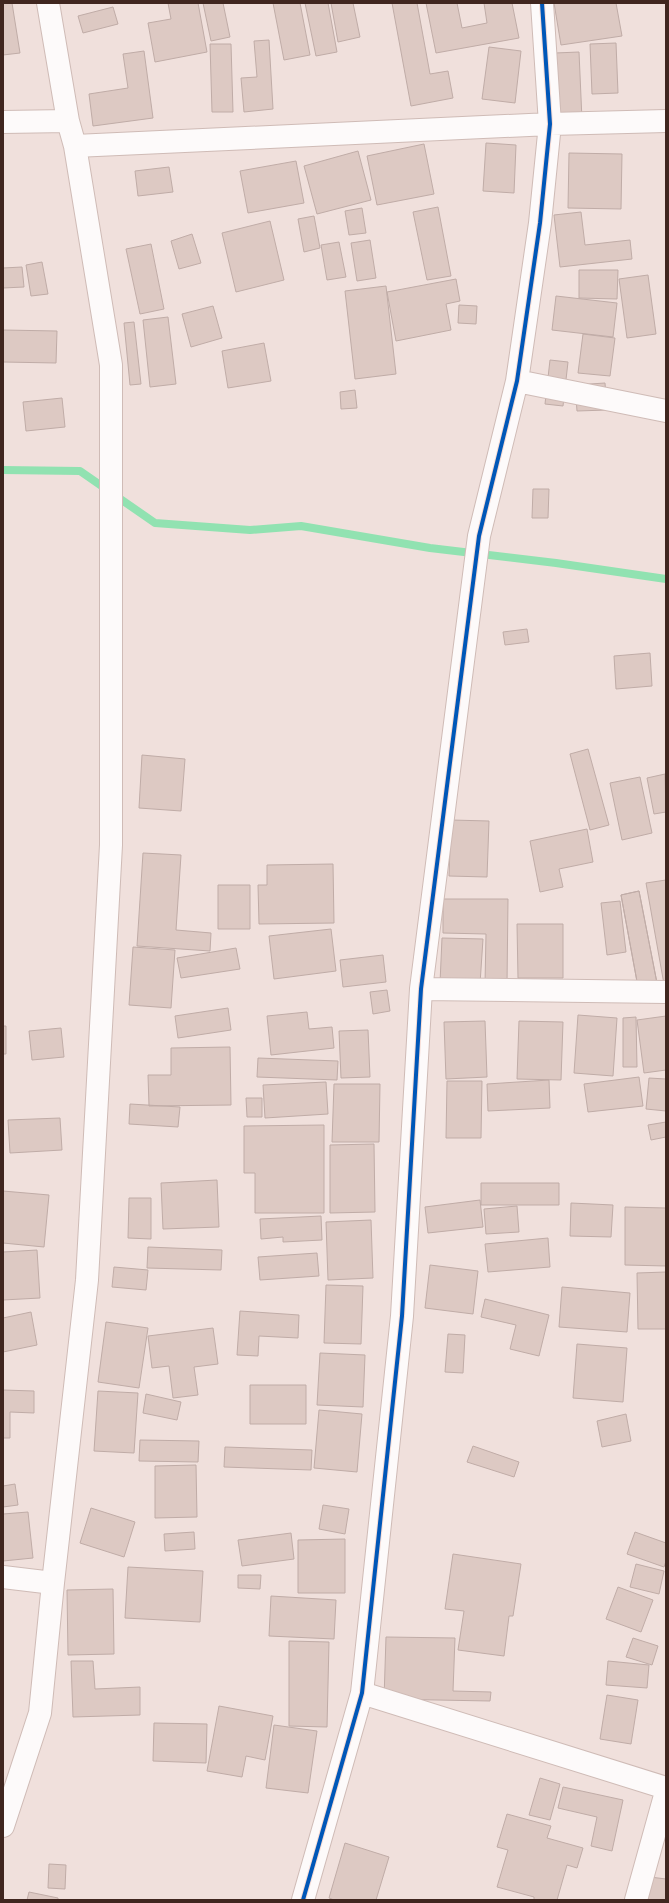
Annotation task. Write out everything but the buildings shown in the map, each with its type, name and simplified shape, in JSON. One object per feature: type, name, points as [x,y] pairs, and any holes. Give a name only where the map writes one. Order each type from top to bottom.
[{"type":"street","points":[[3,1826],[40,1713],[87,1280],[111,845],[111,365],[75,146],[68,121],[48,3]]},
{"type":"street","points":[[303,1900],[362,1693],[402,1316],[421,989],[480,536],[517,381],[540,222],[550,124],[542,3]]},
{"type":"street","points":[[3,122],[68,121]]},
{"type":"street","points":[[75,146],[550,124],[666,121]]},
{"type":"street","points":[[517,381],[666,411]]},
{"type":"street","points":[[421,989],[666,992]]},
{"type":"street","points":[[3,1577],[53,1583]]},
{"type":"street","points":[[362,1693],[666,1788]]},
{"type":"street","points":[[636,1900],[666,1792]]},
{"type":"waterway","points":[[3,470],[80,471],[155,523],[250,530],[301,526],[430,548],[556,563],[666,579]]},
{"type":"cycle path","points":[[303,1900],[362,1693],[402,1316],[421,989],[479,536],[517,381],[540,223],[550,124],[542,3]]}]
